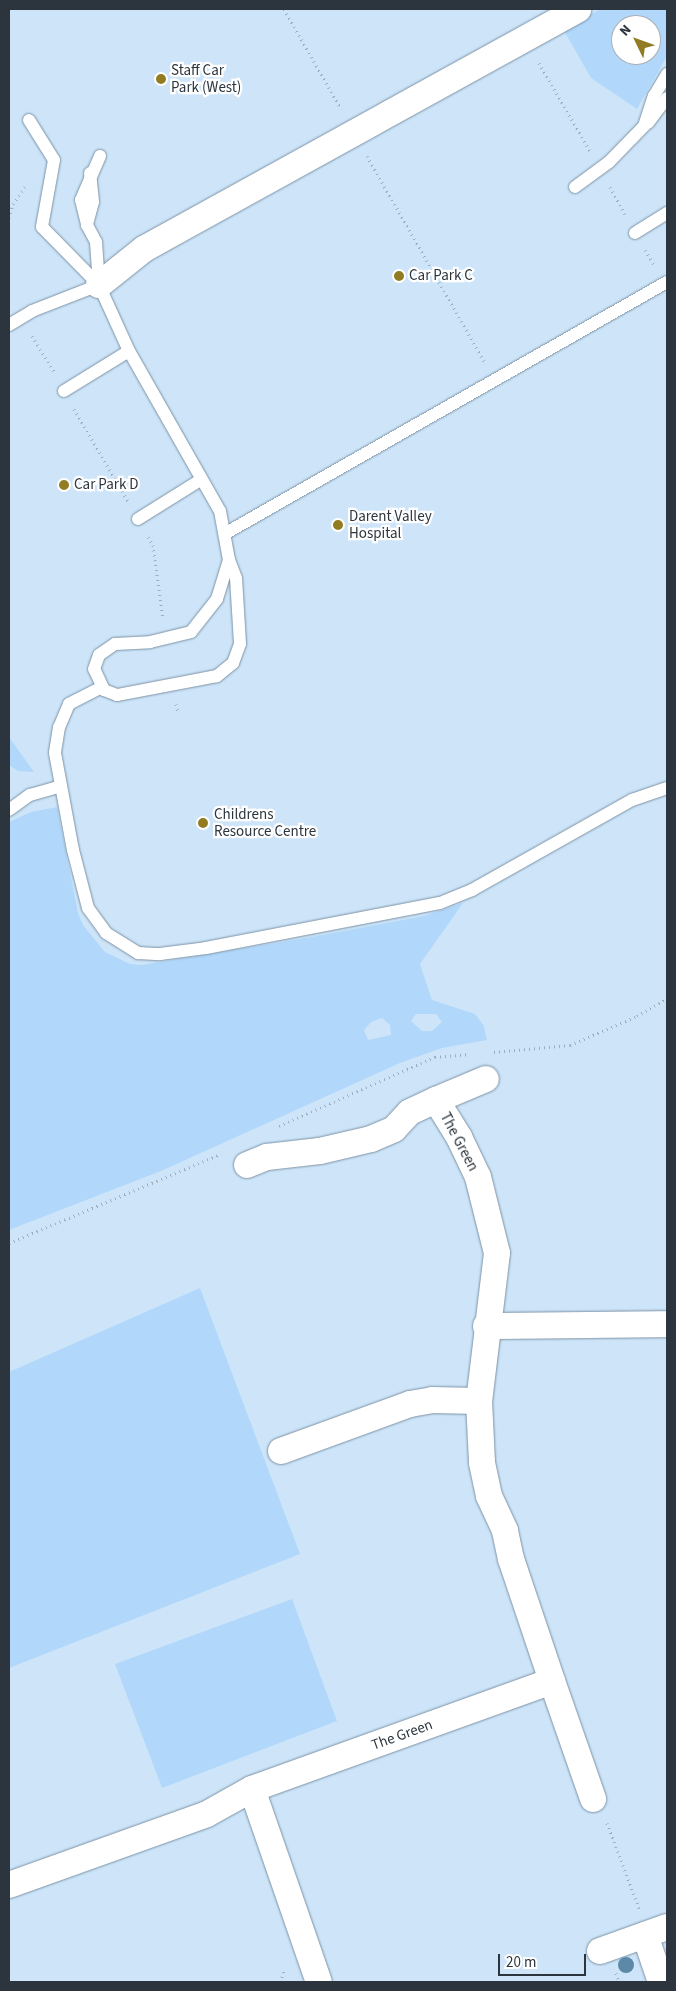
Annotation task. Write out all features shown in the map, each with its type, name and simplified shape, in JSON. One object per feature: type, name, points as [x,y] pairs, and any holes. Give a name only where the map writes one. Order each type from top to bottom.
[{"type":"street","points":[[99,285],[144,249],[578,9]]},
{"type":"street","points":[[436,1100],[486,1079]]},
{"type":"street","name":"The Green","points":[[247,1165],[267,1157],[326,1150],[371,1139],[394,1128],[410,1112],[436,1100],[470,1157],[495,1237],[496,1259],[486,1326],[479,1401],[479,1436],[489,1496],[505,1531],[511,1559],[598,1810]]},
{"type":"street","points":[[486,1326],[667,1324]]},
{"type":"street","points":[[281,1451],[410,1404],[432,1400],[479,1401]]},
{"type":"street","name":"The Green","points":[[9,1885],[207,1814],[252,1788],[552,1681]]},
{"type":"street","points":[[252,1788],[319,1982]]},
{"type":"street","points":[[600,1951],[656,1931],[661,1982]]},
{"type":"lane","points":[[644,126],[654,96],[667,74]]},
{"type":"lane","points":[[575,187],[600,168],[644,126],[667,98]]},
{"type":"lane","points":[[29,120],[54,160],[42,227],[99,285],[129,351],[216,503],[226,533],[229,560],[236,578],[238,654],[230,666],[216,676],[117,695],[102,687],[94,666],[99,654],[115,644],[165,640],[191,632],[205,617],[219,594],[229,560]]},
{"type":"lane","points":[[99,285],[96,242],[87,225],[81,200],[90,173],[100,156]]},
{"type":"lane","points":[[635,233],[667,213]]},
{"type":"lane","points":[[226,533],[666,283]]},
{"type":"lane","points":[[9,325],[21,318],[99,285]]},
{"type":"lane","points":[[64,391],[129,351]]},
{"type":"lane","points":[[138,519],[202,479]]},
{"type":"lane","points":[[102,687],[71,702],[61,719],[55,745],[79,876],[90,912],[102,929],[121,945],[133,951],[152,954],[312,930],[440,903],[472,890],[632,800],[667,788]]},
{"type":"lane","points":[[9,810],[30,795],[61,786]]},
{"type":"path","points":[[284,9],[444,295],[496,380]]},
{"type":"path","points":[[524,39],[600,168],[635,233],[666,283]]},
{"type":"path","points":[[21,318],[153,544],[165,640]]},
{"type":"path","points":[[172,685],[178,712]]},
{"type":"path","points":[[483,1052],[570,1045],[637,1016],[667,999]]},
{"type":"path","points":[[277,1126],[435,1056],[474,1053]]},
{"type":"path","points":[[9,1243],[224,1152]]},
{"type":"path","points":[[598,1810],[625,1867],[642,1917],[656,1931]]},
{"type":"shaded area","points":[[601,9],[667,9],[667,56],[637,109],[591,78],[563,29]]},
{"type":"shaded area","points":[[9,737],[34,772],[18,771],[9,765]]},
{"type":"shaded area","points":[[57,807],[78,913],[83,925],[105,952],[130,964],[142,965],[317,936],[424,916],[463,903],[420,964],[432,1000],[475,1014],[484,1026],[487,1040],[442,1048],[400,1063],[161,1171],[9,1230],[9,822],[31,812]],"holes":[[[416,1014],[436,1014],[442,1022],[432,1031],[422,1031],[411,1021]],[[382,1018],[390,1025],[391,1035],[368,1040],[364,1030],[371,1022]]]},
{"type":"shaded area","points":[[200,1288],[300,1554],[9,1668],[9,1372]]},
{"type":"shaded area","points":[[292,1599],[337,1721],[162,1788],[115,1664]]},
{"type":"place","name":"Staff Car Park (West)","points":[[161,79]]},
{"type":"place","name":"Car Park C","points":[[399,276]]},
{"type":"place","name":"Car Park D","points":[[64,485]]},
{"type":"place","name":"Darent Valley Hospital","points":[[338,525]]},
{"type":"place","name":"Childrens Resource Centre","points":[[203,823]]}]
